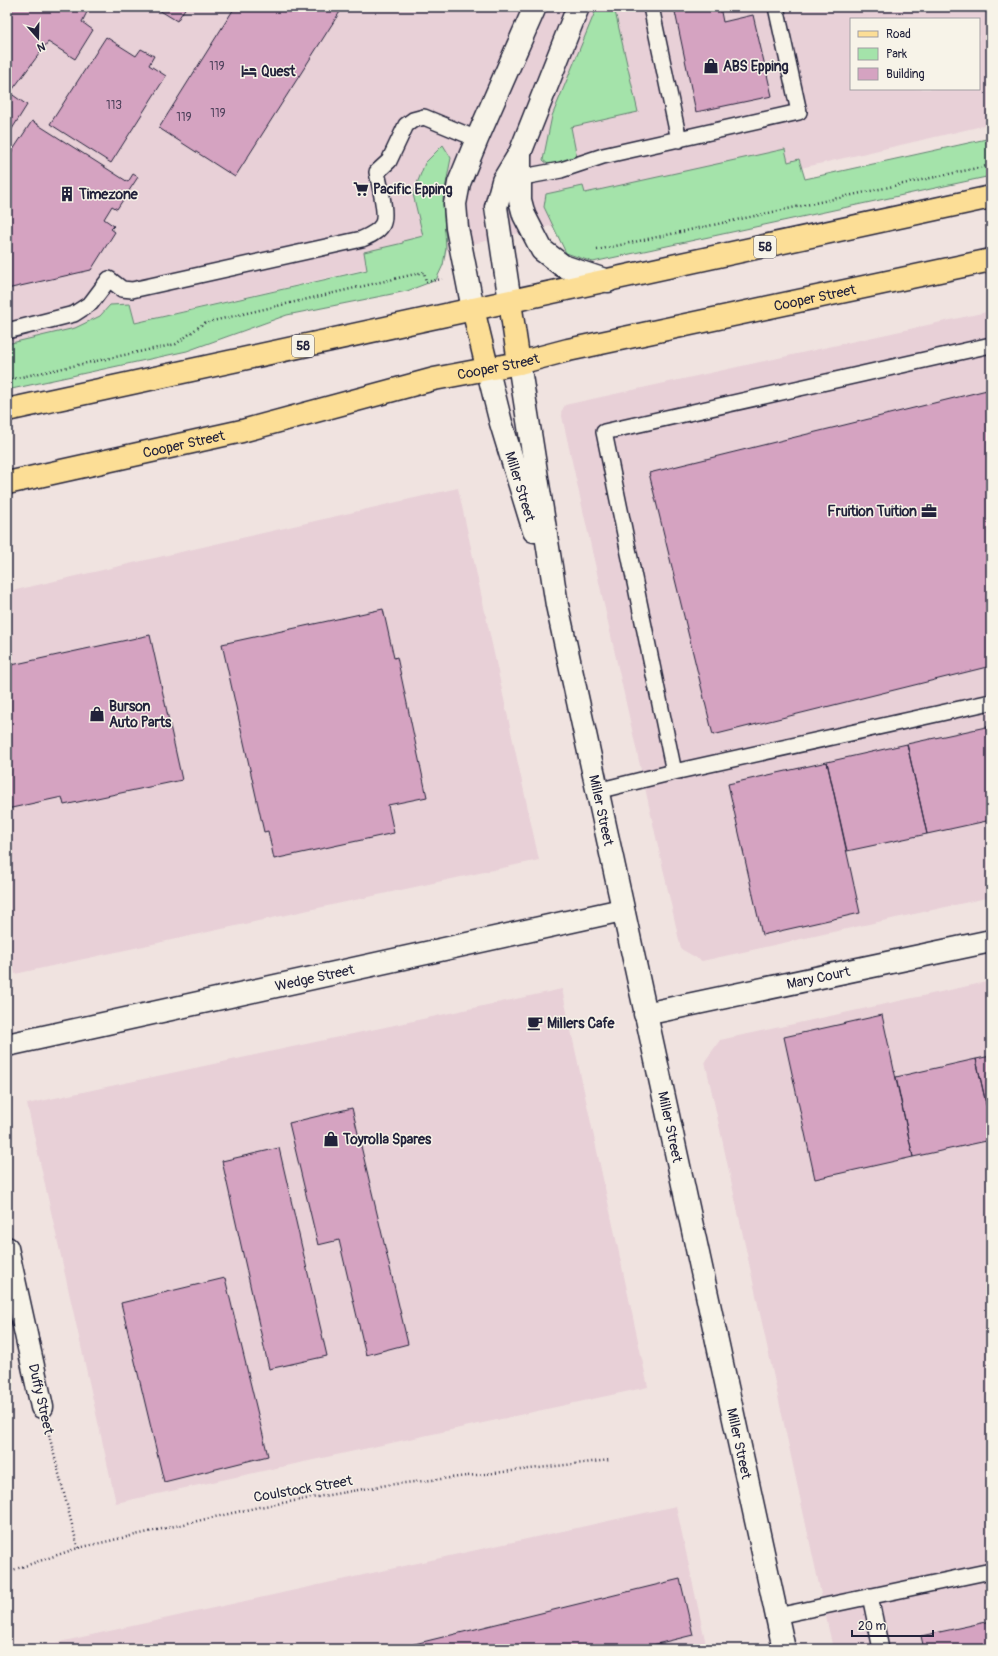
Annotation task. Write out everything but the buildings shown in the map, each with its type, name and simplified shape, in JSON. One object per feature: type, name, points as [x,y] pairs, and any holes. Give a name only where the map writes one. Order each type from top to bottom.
[{"type":"main road","name":"58","points":[[7,410],[991,197]]},
{"type":"main road","name":"Cooper Street","points":[[7,483],[242,431],[434,379],[991,260]]},
{"type":"main road","points":[[510,302],[519,362]]},
{"type":"main road","points":[[473,309],[487,368]]},
{"type":"street","points":[[473,309],[457,228],[455,204],[459,183],[535,7]]},
{"type":"street","points":[[510,302],[496,207],[512,179],[520,153],[578,7]]},
{"type":"street","points":[[512,179],[524,215],[542,250],[563,266],[608,281]]},
{"type":"street","name":"Miller Street","points":[[519,362],[557,605],[622,910],[784,1649]]},
{"type":"street","name":"Miller Street","points":[[487,368],[501,423],[557,605]]},
{"type":"street","name":"Wedge Street","points":[[7,1045],[622,910]]},
{"type":"street","name":"Mary Court","points":[[645,1014],[991,941]]},
{"type":"street","name":"Duffy Street","points":[[7,1248],[42,1407]]},
{"type":"lane","points":[[651,7],[679,140]]},
{"type":"lane","points":[[512,179],[561,170],[603,156],[799,112],[776,7]]},
{"type":"lane","points":[[7,331],[74,314],[91,303],[109,279],[122,289],[132,290],[362,239],[374,234],[383,225],[384,215],[377,172],[389,161],[406,125],[413,120],[424,117],[477,139]]},
{"type":"lane","points":[[674,772],[604,432],[991,345]]},
{"type":"lane","points":[[597,791],[674,772],[991,702]]},
{"type":"lane","points":[[777,1616],[991,1571]]},
{"type":"lane","points":[[870,1596],[881,1649]]},
{"type":"path","name":"Duffy Street","points":[[42,1407],[78,1548]]},
{"type":"path","name":"Coulstock Street","points":[[7,1572],[78,1548],[259,1507],[388,1485],[610,1460]]},
{"type":"shaded area","name":"Pacific Epping","points":[[7,7],[991,7],[991,124],[7,352]]},
{"type":"shaded area","points":[[991,311],[991,897],[702,961],[681,949],[561,412],[565,405]]},
{"type":"shaded area","points":[[458,488],[539,860],[15,974],[7,937],[7,592]]},
{"type":"shaded area","points":[[991,981],[991,1649],[833,1649],[705,1061],[720,1040]]},
{"type":"shaded area","points":[[562,989],[648,1387],[116,1503],[27,1104]]},
{"type":"shaded area","points":[[676,1506],[707,1649],[28,1649]]},
{"type":"green space","points":[[597,7],[614,7],[638,112],[571,127],[577,158],[549,165],[543,160],[552,116]]},
{"type":"green space","points":[[991,138],[991,176],[593,262],[566,253],[544,207],[546,194],[583,186],[585,193],[785,149],[788,162],[799,159],[805,179]]},
{"type":"green space","points":[[443,145],[451,158],[443,199],[446,248],[443,265],[436,280],[407,291],[287,315],[187,351],[7,390],[7,344],[75,328],[100,316],[110,305],[130,304],[135,323],[367,270],[364,252],[403,243],[403,241],[423,236],[413,194],[425,163]]},
{"type":"place","name":"ABS Epping","points":[[711,66]]},
{"type":"place","name":"Quest","points":[[249,71]]},
{"type":"place","name":"Pacific Epping","points":[[361,189]]},
{"type":"place","name":"Timezone","points":[[67,194]]},
{"type":"place","name":"Fruition Tuition","points":[[929,511]]},
{"type":"place","name":"Burson Auto Parts","points":[[97,714]]},
{"type":"place","name":"Millers Cafe","points":[[535,1023]]},
{"type":"place","name":"Toyrolla Spares","points":[[331,1139]]}]
